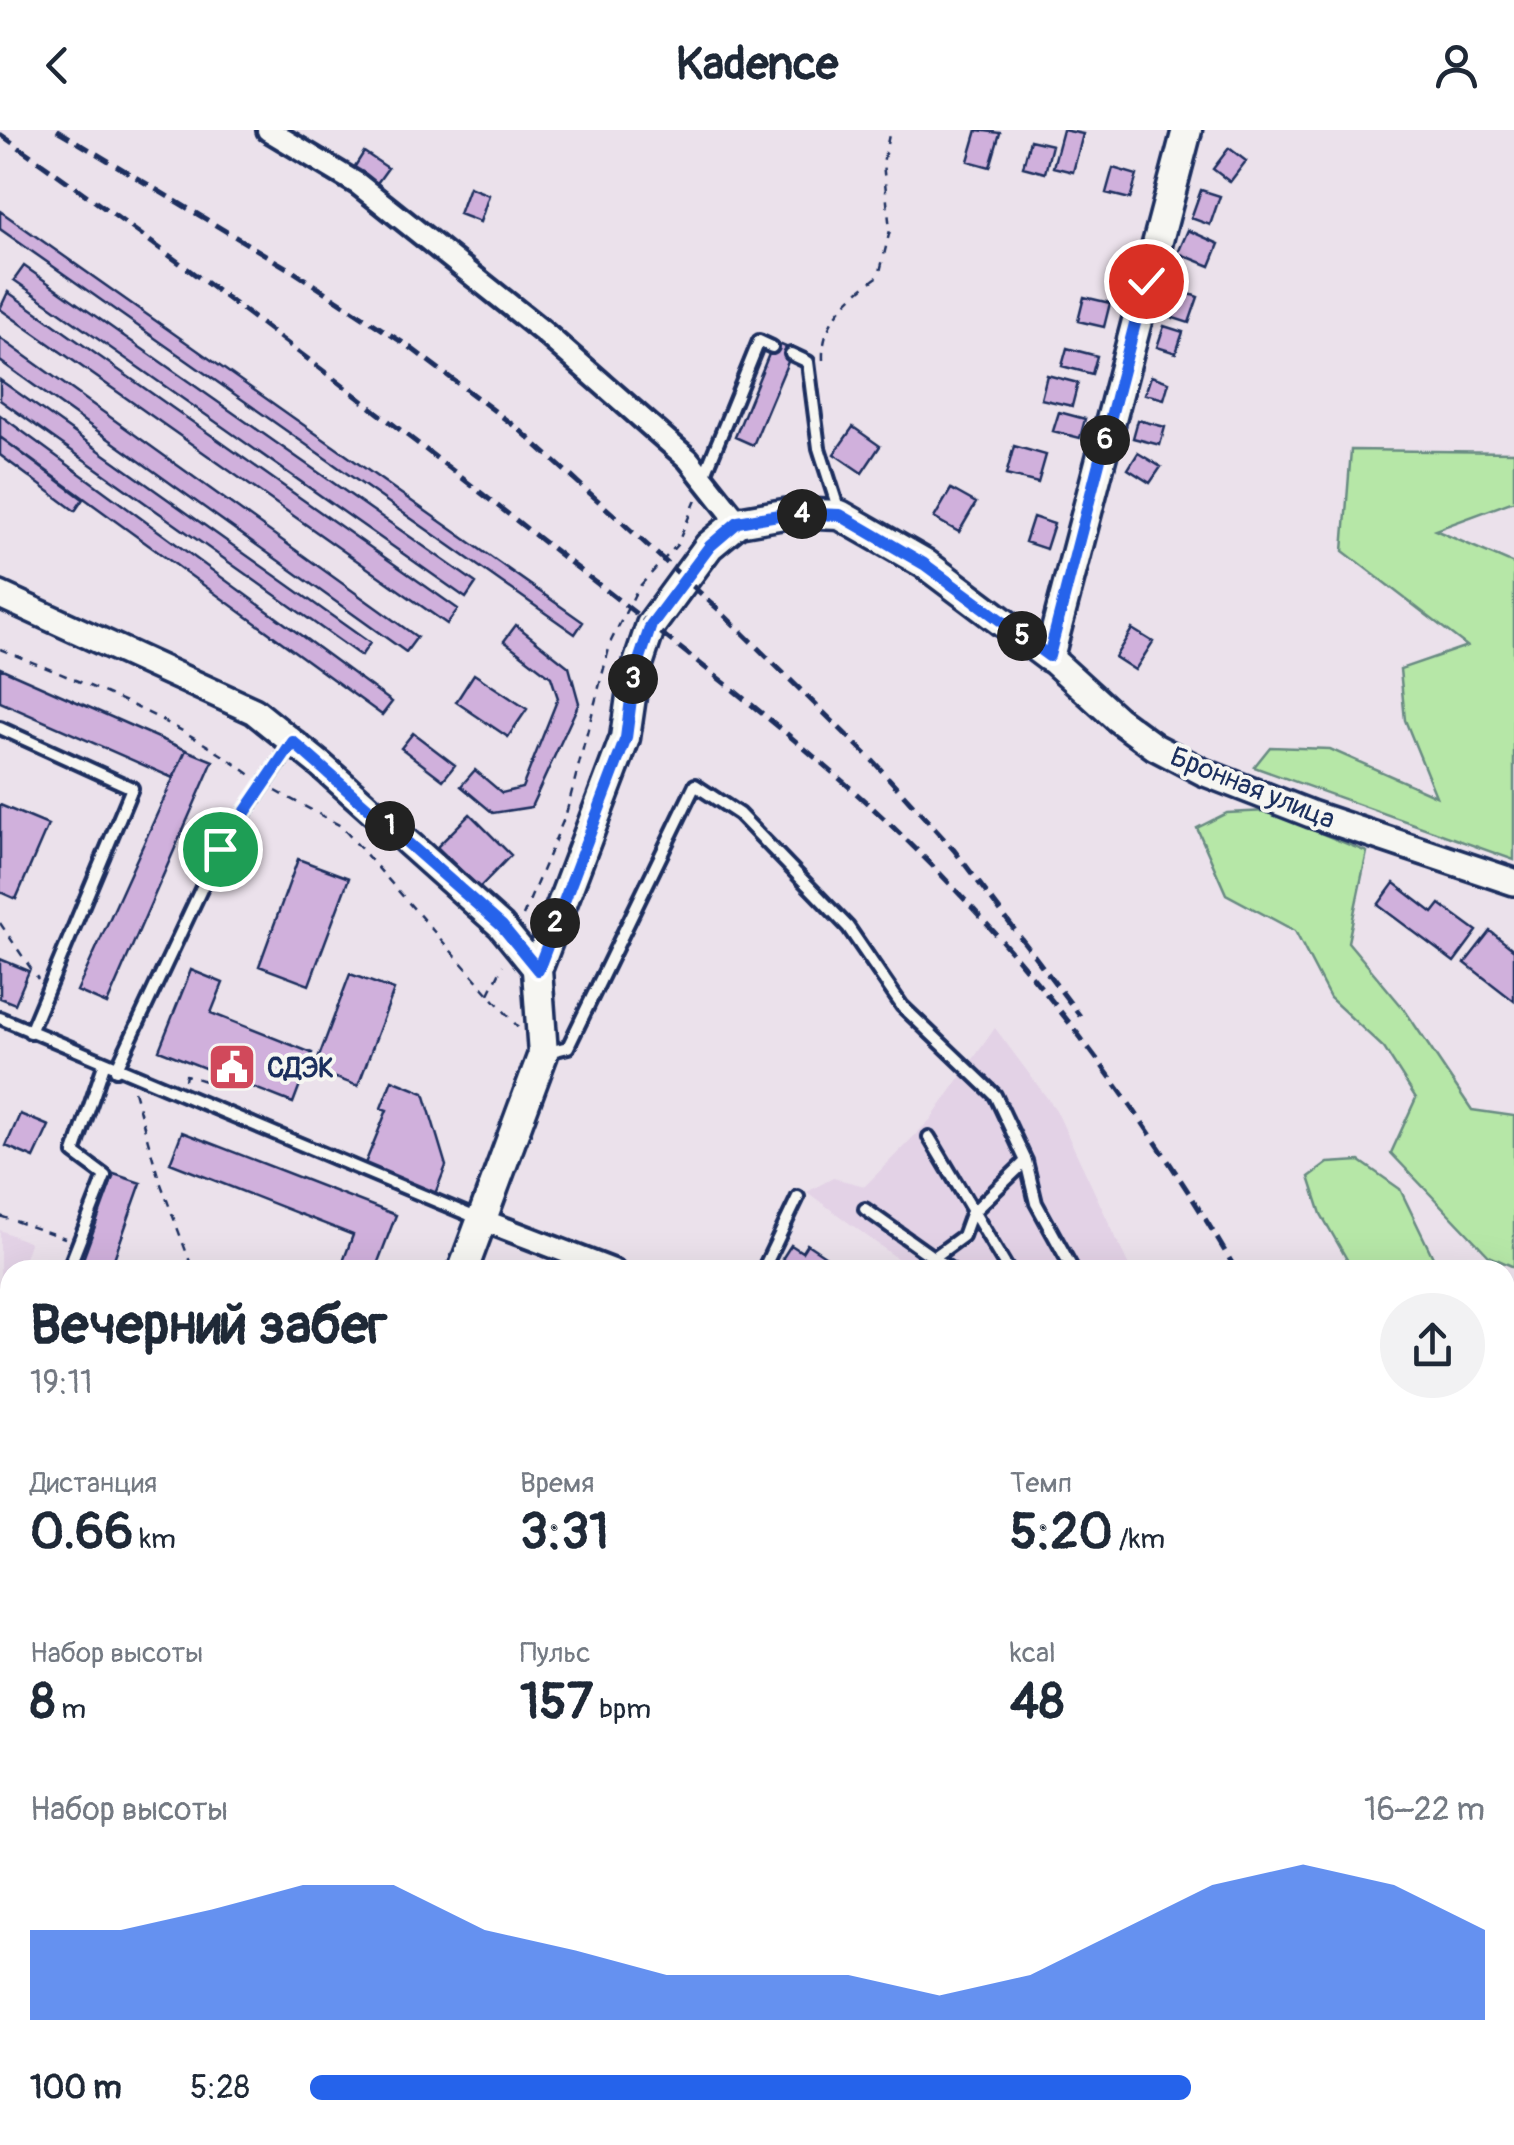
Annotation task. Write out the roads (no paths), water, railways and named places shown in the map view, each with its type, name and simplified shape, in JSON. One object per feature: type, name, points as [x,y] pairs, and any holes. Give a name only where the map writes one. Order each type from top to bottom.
[{"type":"main road","points":[[1049,656],[1188,130]]},
{"type":"main road","name":"Бронная улица","points":[[738,522],[790,513],[840,515],[924,564],[1049,656]]},
{"type":"main road","points":[[466,1260],[543,1054],[538,970],[626,738],[634,676],[651,625],[710,546],[738,522]]},
{"type":"street","points":[[268,130],[358,184],[502,300],[688,459],[738,522]]},
{"type":"street","points":[[0,595],[254,711],[515,942],[538,970]]},
{"type":"street","name":"Бронная улица","points":[[1049,656],[1117,719],[1155,747],[1203,772],[1311,814],[1514,882]]},
{"type":"street","points":[[480,1220],[582,1260]]},
{"type":"lane","points":[[703,479],[759,342],[772,347]]},
{"type":"lane","points":[[790,354],[808,362],[818,448],[840,515]]},
{"type":"lane","points":[[0,728],[132,788],[30,1032]]},
{"type":"lane","points":[[72,1260],[105,1176],[74,1153],[110,1067],[220,849],[293,742]]},
{"type":"lane","points":[[543,1054],[568,1047],[695,785],[739,814],[848,927],[902,1006],[994,1095],[1026,1160],[1036,1203],[1067,1260]]},
{"type":"lane","points":[[0,1018],[480,1220]]},
{"type":"lane","points":[[929,1137],[1001,1260]]},
{"type":"lane","points":[[933,1258],[962,1236],[971,1214],[1026,1160]]},
{"type":"lane","points":[[768,1260],[798,1197]]},
{"type":"lane","points":[[865,1209],[936,1260]]},
{"type":"railway","points":[[57,130],[294,272],[411,348],[521,431],[719,610],[873,761],[954,850],[1080,1016]]},
{"type":"railway","points":[[0,134],[400,430],[736,692],[856,793],[965,900],[1064,1016],[1155,1141],[1230,1260]]},
{"type":"place","name":"СДЭК","points":[[232,1067]]}]
